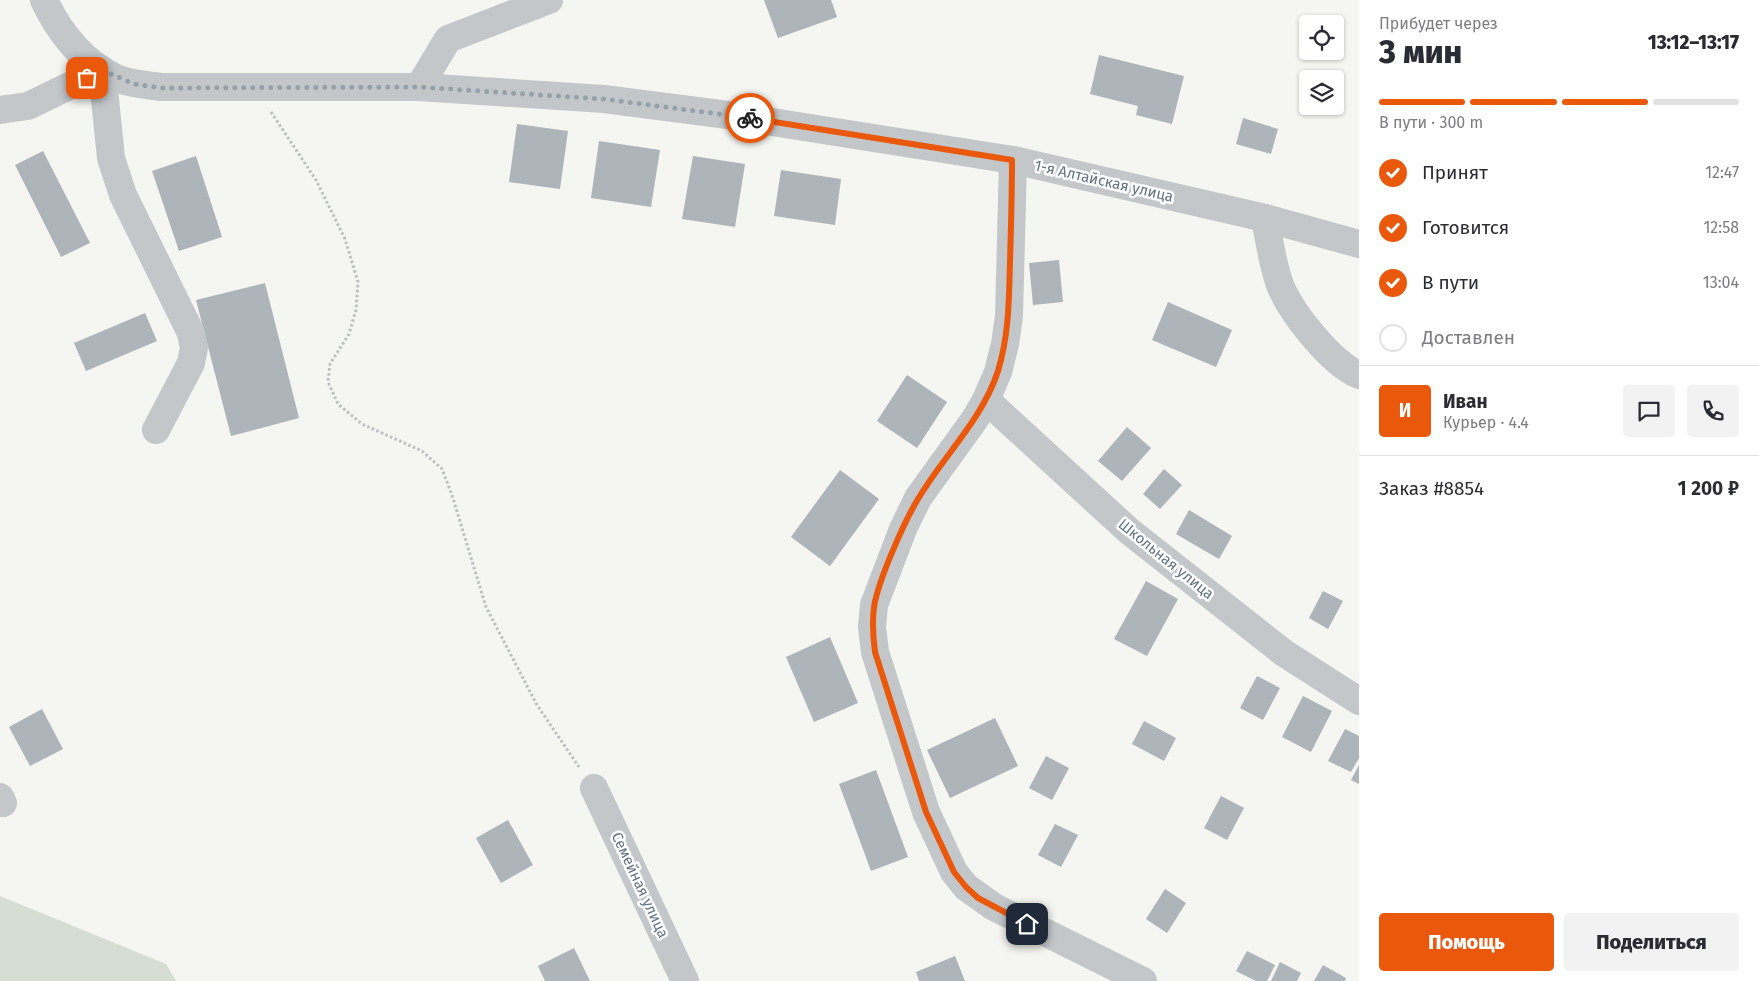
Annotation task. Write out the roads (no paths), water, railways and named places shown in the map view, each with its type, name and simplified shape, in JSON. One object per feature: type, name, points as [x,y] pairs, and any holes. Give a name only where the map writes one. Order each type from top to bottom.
[{"type":"street","name":"1-я Алтайская улица","points":[[44,0],[52,17],[66,37],[102,70],[134,84],[162,88],[419,87],[604,99],[728,115],[1012,160],[1265,218],[1359,244]]},
{"type":"street","points":[[419,87],[448,39],[549,0]]},
{"type":"street","points":[[0,123],[28,106],[102,70],[111,158],[123,195],[191,333],[194,348],[191,363],[156,430]]},
{"type":"street","points":[[0,110],[28,106]]},
{"type":"street","points":[[1012,160],[1009,316],[998,372],[986,400],[975,419],[918,498],[886,571],[874,605],[872,627],[875,652],[926,812],[954,872],[972,892],[994,907],[1144,981]]},
{"type":"street","points":[[1265,218],[1280,283],[1290,303],[1326,350],[1339,363],[1359,375]]},
{"type":"street","name":"Школьная улица","points":[[986,400],[1129,531],[1284,652],[1359,701]]},
{"type":"street","name":"Семейная улица","points":[[594,788],[685,981]]}]
